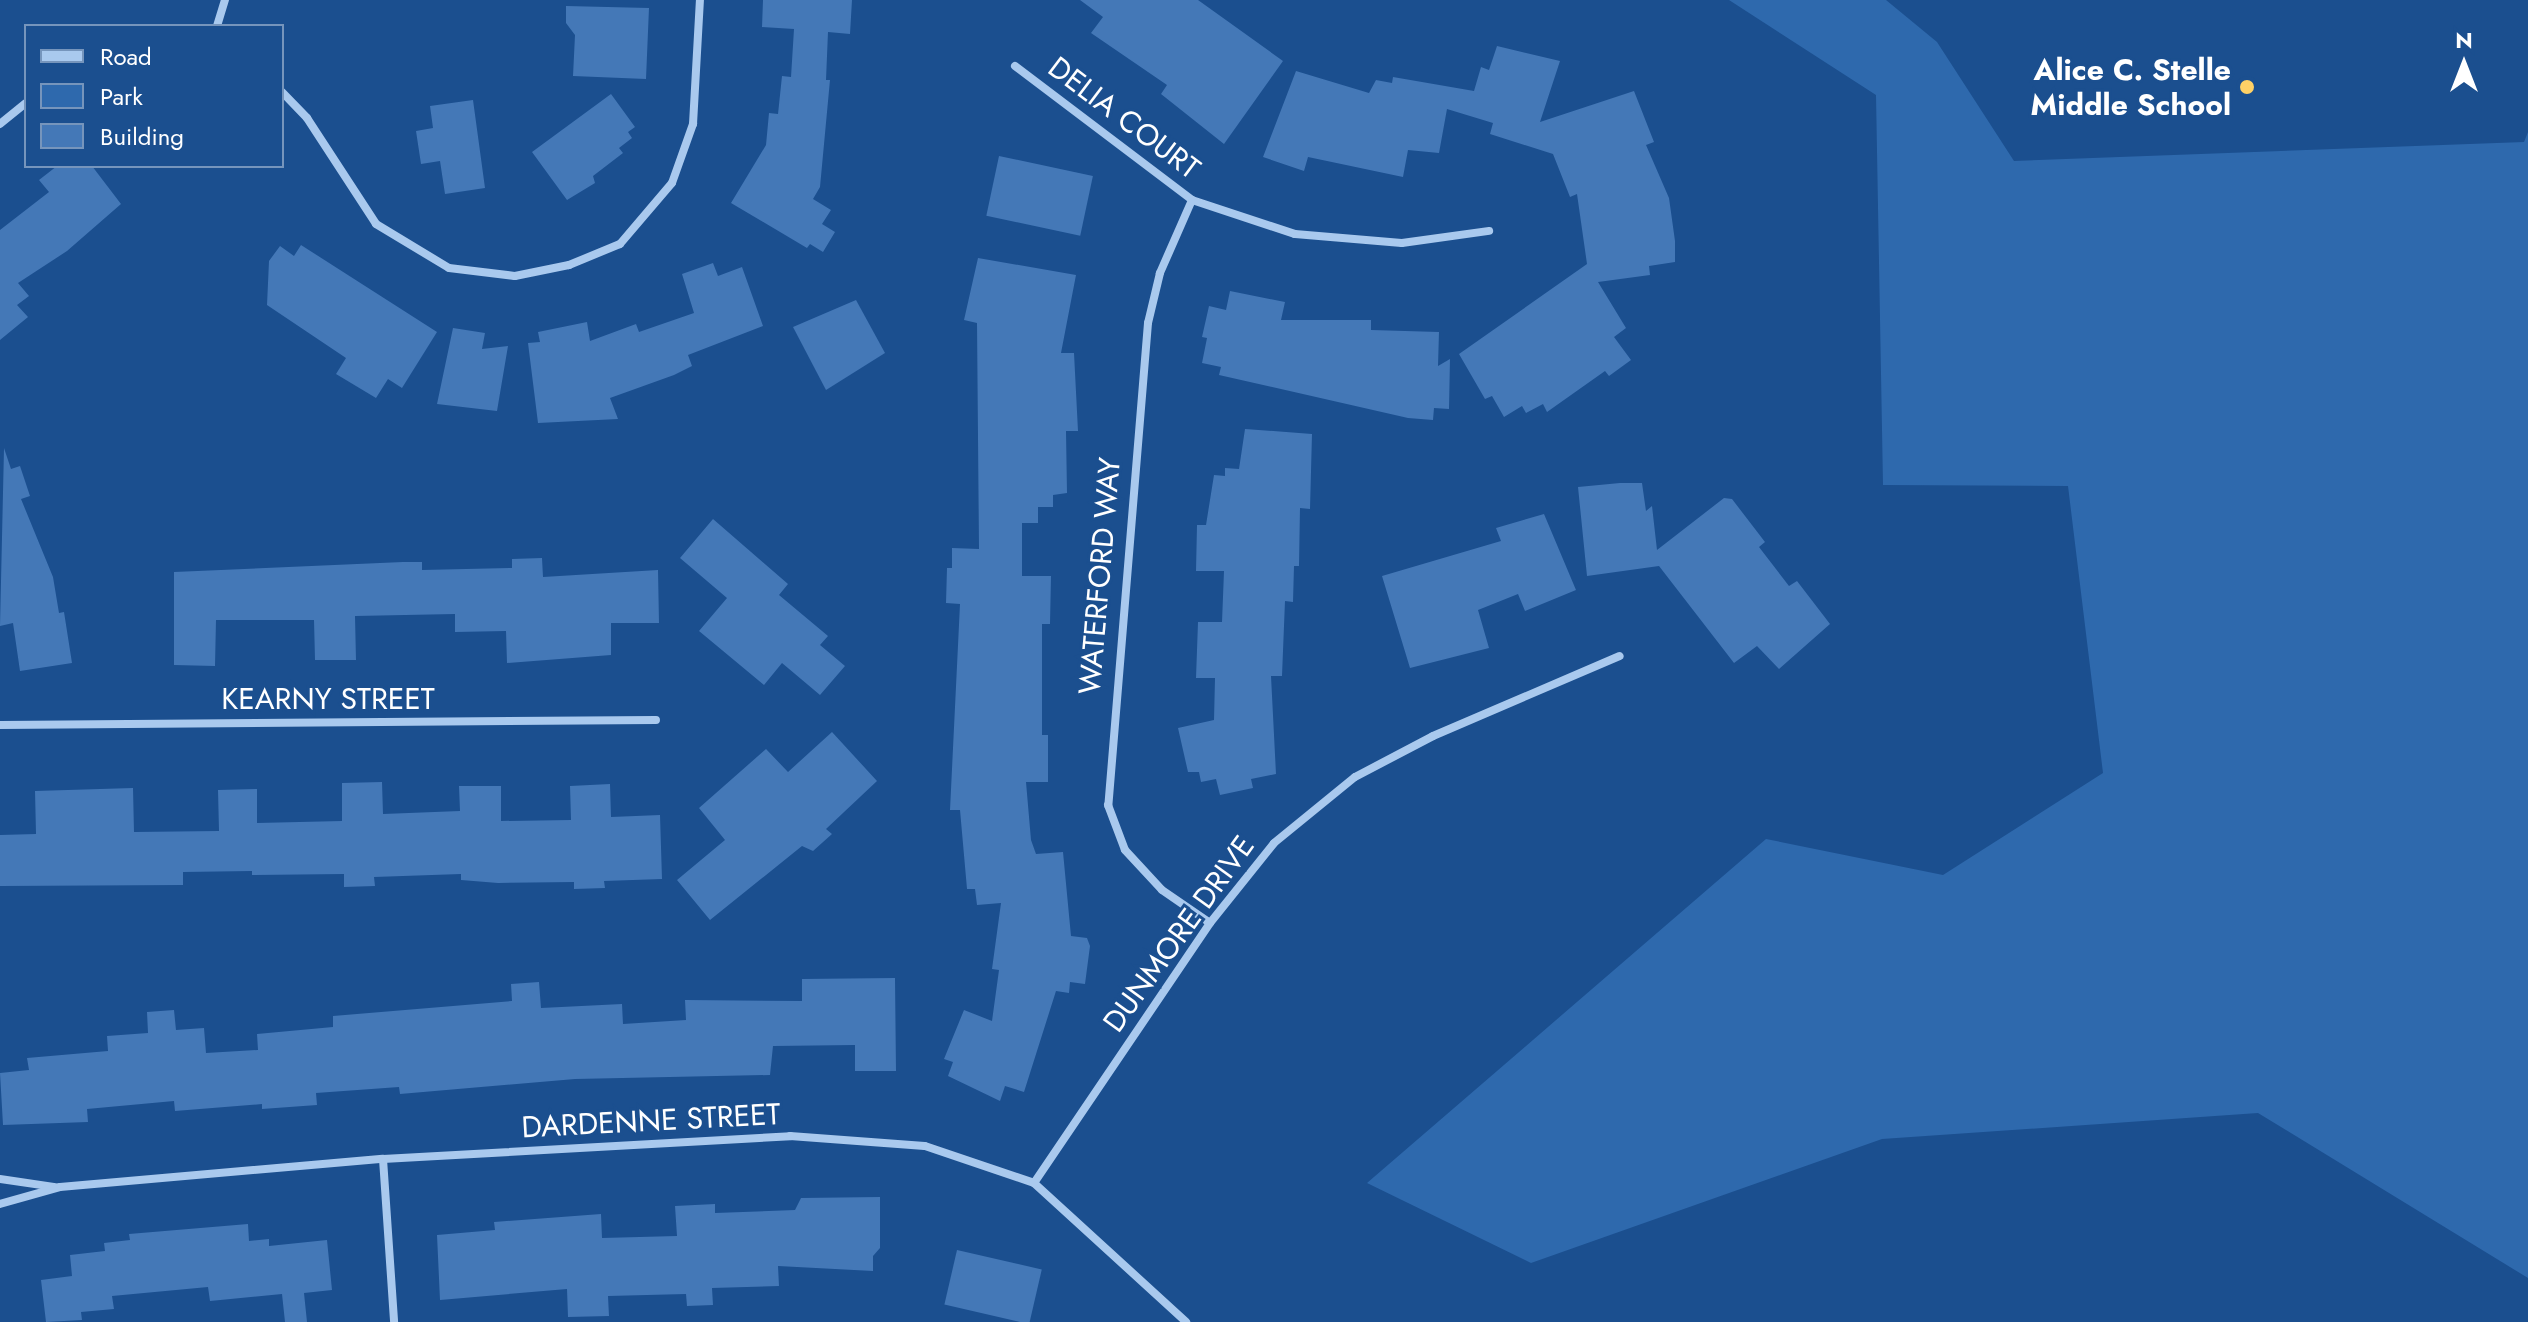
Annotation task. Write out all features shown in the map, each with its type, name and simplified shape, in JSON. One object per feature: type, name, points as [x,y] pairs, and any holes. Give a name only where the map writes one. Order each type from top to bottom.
[{"type":"street","points":[[218,24],[225,0]]},
{"type":"street","points":[[284,94],[307,118],[376,224],[449,268],[515,276],[569,265],[620,244],[672,183],[693,124],[700,0]]},
{"type":"street","name":"DELIA COURT","points":[[1015,66],[1192,200],[1295,234],[1402,243],[1489,231]]},
{"type":"street","points":[[0,124],[24,105]]},
{"type":"street","name":"WATERFORD WAY","points":[[1192,200],[1160,273],[1148,323],[1108,805],[1125,850],[1162,890],[1210,923]]},
{"type":"street","name":"DUNMORE DRIVE","points":[[1034,1183],[1210,923],[1274,843],[1355,777],[1433,736],[1620,656]]},
{"type":"street","name":"KEARNY STREET","points":[[0,725],[656,720]]},
{"type":"street","name":"DARDENNE STREET","points":[[0,1204],[60,1187],[383,1159],[790,1136],[925,1146],[1034,1183],[1186,1322]]},
{"type":"street","points":[[383,1159],[394,1322]]},
{"type":"street","name":"DARDENNE STREET","points":[[0,1179],[60,1187]]},
{"type":"green space","points":[[1729,0],[1886,0],[1937,42],[2014,161],[2524,142],[2528,132],[2528,1278],[2258,1113],[1882,1139],[1531,1263],[1367,1183],[1766,839],[1943,875],[2103,773],[2068,486],[1883,485],[1876,95]]},
{"type":"building","points":[[763,0],[852,0],[850,34],[828,32],[826,80],[830,80],[820,187],[813,199],[831,210],[822,224],[835,232],[823,252],[810,244],[807,248],[731,203],[766,145],[769,113],[778,114],[782,76],[791,77],[794,29],[762,27]]},
{"type":"building","points":[[1080,0],[1198,0],[1283,61],[1224,144],[1161,94],[1167,85],[1091,33],[1103,17]]},
{"type":"building","points":[[566,6],[649,8],[646,79],[573,76],[575,35],[566,23]]},
{"type":"building","points":[[1497,46],[1560,61],[1540,122],[1634,91],[1654,142],[1646,145],[1669,198],[1675,241],[1675,262],[1649,266],[1650,275],[1598,282],[1626,328],[1614,337],[1631,360],[1609,376],[1605,371],[1547,412],[1543,404],[1526,413],[1522,406],[1504,417],[1492,396],[1485,399],[1459,354],[1587,264],[1577,194],[1570,197],[1553,154],[1490,134],[1493,123],[1447,109],[1439,153],[1408,150],[1403,177],[1308,157],[1304,171],[1263,157],[1296,71],[1369,93],[1376,80],[1392,83],[1393,77],[1474,91],[1481,67],[1489,70]]},
{"type":"building","points":[[611,94],[635,127],[628,132],[632,138],[619,148],[623,153],[593,176],[595,183],[567,200],[532,152]]},
{"type":"building","points":[[473,100],[485,188],[445,194],[440,161],[421,164],[416,131],[433,128],[430,106]]},
{"type":"building","points":[[999,156],[1093,176],[1080,236],[986,216]]},
{"type":"building","points":[[54,168],[94,168],[121,204],[67,251],[18,283],[29,296],[17,305],[28,317],[0,340],[0,230],[49,192],[39,180]]},
{"type":"building","points":[[301,245],[437,332],[402,388],[388,379],[376,398],[336,374],[346,358],[267,305],[269,261],[280,246],[294,256]]},
{"type":"building","points":[[978,258],[1076,275],[1061,353],[1074,353],[1078,431],[1066,431],[1067,493],[1053,495],[1053,507],[1038,507],[1038,523],[1022,523],[1022,576],[1051,576],[1050,624],[1042,624],[1042,735],[1048,735],[1048,782],[1026,782],[1031,840],[1036,854],[1063,852],[1071,936],[1087,938],[1090,946],[1085,984],[1070,982],[1069,993],[1056,991],[1024,1092],[1005,1086],[1000,1101],[948,1076],[953,1062],[944,1059],[964,1010],[992,1021],[999,970],[992,969],[1001,903],[977,905],[975,889],[967,889],[960,810],[950,810],[960,604],[946,603],[947,568],[952,568],[952,548],[979,549],[977,323],[964,320]]},
{"type":"building","points":[[713,263],[718,276],[742,267],[763,326],[688,355],[692,366],[674,375],[610,398],[618,419],[538,423],[528,343],[540,342],[538,332],[587,322],[590,341],[636,324],[639,332],[694,313],[682,274]]},
{"type":"building","points":[[1230,291],[1285,302],[1281,320],[1371,320],[1371,330],[1439,332],[1438,366],[1450,359],[1449,409],[1434,408],[1433,420],[1408,418],[1219,375],[1221,367],[1202,363],[1207,338],[1202,337],[1209,306],[1226,310]]},
{"type":"building","points":[[856,300],[885,353],[826,390],[793,327]]},
{"type":"building","points":[[453,328],[485,333],[482,349],[508,346],[497,411],[437,404]]},
{"type":"building","points":[[1245,429],[1312,434],[1310,509],[1300,508],[1299,566],[1294,566],[1293,602],[1285,601],[1282,676],[1271,676],[1276,774],[1251,779],[1253,788],[1220,795],[1216,779],[1201,782],[1199,772],[1188,772],[1178,728],[1214,720],[1215,678],[1196,678],[1198,622],[1222,622],[1224,571],[1196,571],[1197,525],[1206,525],[1214,475],[1225,476],[1225,468],[1239,469]]},
{"type":"building","points":[[4,448],[11,469],[20,466],[30,496],[21,499],[53,577],[59,613],[64,612],[72,663],[20,671],[13,623],[0,626]]},
{"type":"building","points":[[1642,483],[1646,511],[1652,506],[1657,550],[1724,498],[1732,499],[1765,542],[1759,547],[1789,586],[1797,581],[1830,624],[1779,669],[1757,646],[1734,663],[1659,566],[1587,576],[1578,487]]},
{"type":"building","points":[[1544,514],[1576,590],[1525,611],[1518,594],[1478,610],[1489,648],[1410,668],[1382,576],[1501,541],[1496,528]]},
{"type":"building","points":[[713,519],[788,584],[779,595],[828,636],[820,645],[845,666],[820,695],[782,663],[764,685],[699,631],[727,598],[680,558]]},
{"type":"building","points":[[542,558],[543,577],[658,570],[659,623],[611,623],[611,655],[507,663],[506,631],[455,632],[455,614],[355,616],[356,660],[315,660],[314,620],[216,620],[215,666],[174,665],[174,572],[403,562],[422,562],[422,570],[512,568],[512,559]]},
{"type":"building","points":[[832,732],[877,781],[826,829],[832,834],[813,851],[802,846],[710,920],[677,880],[725,840],[699,808],[766,749],[788,772]]},
{"type":"building","points":[[382,782],[383,814],[460,811],[459,786],[501,786],[501,821],[571,820],[570,786],[610,784],[611,817],[660,815],[662,879],[604,881],[605,888],[574,889],[574,882],[498,883],[461,880],[461,874],[374,877],[375,886],[344,887],[344,874],[252,875],[252,871],[183,872],[183,885],[0,886],[0,835],[36,834],[35,791],[133,788],[134,832],[219,831],[218,790],[257,789],[257,823],[342,821],[342,783]]},
{"type":"building","points":[[895,978],[896,1071],[855,1071],[855,1045],[773,1046],[770,1075],[575,1079],[400,1094],[399,1087],[316,1093],[317,1105],[262,1109],[262,1104],[175,1111],[174,1101],[87,1109],[88,1122],[3,1125],[0,1073],[29,1070],[27,1058],[108,1051],[107,1036],[148,1033],[147,1012],[174,1010],[176,1030],[204,1028],[206,1053],[258,1050],[257,1034],[333,1027],[333,1016],[512,1001],[511,984],[539,982],[541,1008],[622,1004],[623,1024],[686,1020],[685,1000],[802,1001],[802,979]]},
{"type":"building","points":[[880,1197],[880,1248],[873,1256],[873,1271],[778,1266],[779,1286],[712,1288],[713,1305],[687,1306],[686,1294],[608,1296],[609,1316],[568,1317],[567,1289],[440,1300],[437,1235],[495,1230],[494,1222],[601,1214],[602,1238],[677,1236],[675,1206],[715,1204],[715,1213],[795,1210],[801,1198]]},
{"type":"building","points":[[248,1224],[249,1241],[269,1239],[269,1246],[327,1240],[332,1290],[304,1293],[307,1322],[285,1322],[282,1294],[210,1301],[208,1287],[112,1296],[114,1309],[81,1312],[82,1320],[46,1322],[41,1280],[72,1276],[70,1255],[105,1251],[104,1243],[130,1240],[129,1234]]},
{"type":"building","points":[[957,1250],[1042,1270],[1030,1322],[944,1305]]},
{"type":"place","name":"Alice C. Stelle Middle School","points":[[2247,87]]}]
